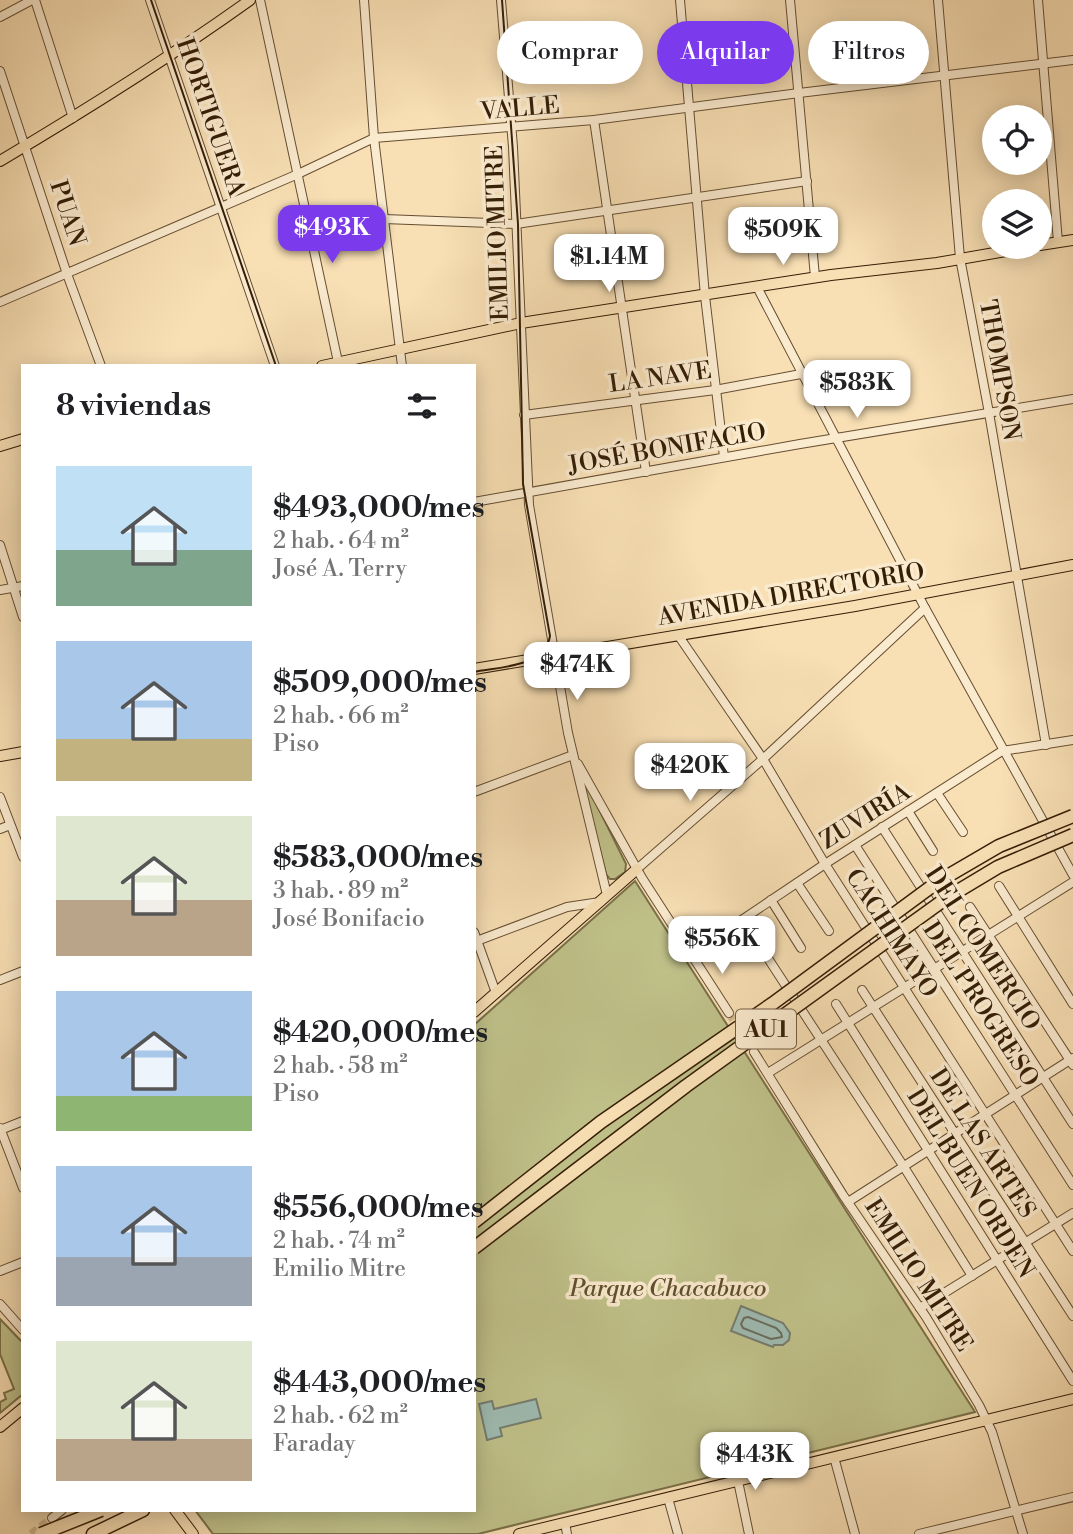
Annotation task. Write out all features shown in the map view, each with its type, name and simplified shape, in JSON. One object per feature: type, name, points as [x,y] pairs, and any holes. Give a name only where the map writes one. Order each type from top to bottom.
[{"type":"highway","name":"AU1","points":[[476,1220],[601,1122],[772,1004],[939,881],[999,846],[1073,816]]},
{"type":"highway","name":"AU1","points":[[476,1246],[686,1086],[948,897],[998,867],[1073,835]]},
{"type":"highway","points":[[41,1534],[96,1512]]},
{"type":"highway","points":[[93,1534],[139,1512]]},
{"type":"main road","points":[[0,161],[170,57],[250,0]]},
{"type":"main road","points":[[1052,243],[1073,240]]},
{"type":"main road","points":[[330,364],[520,323],[705,296],[831,275],[848,269],[982,255]]},
{"type":"main road","points":[[0,446],[21,440]]},
{"type":"main road","name":"AVENIDA DIRECTORIO","points":[[476,669],[1073,565]]},
{"type":"main road","points":[[0,756],[21,752]]},
{"type":"main road","points":[[476,1010],[637,869]]},
{"type":"main road","points":[[519,1534],[1073,1399]]},
{"type":"main road","points":[[0,1426],[21,1410]]},
{"type":"main road","points":[[176,1512],[193,1534]]},
{"type":"street","points":[[0,17],[34,0],[73,118]]},
{"type":"street","name":"HORTIGUERA","points":[[150,0],[274,364]]},
{"type":"street","points":[[260,0],[338,362]]},
{"type":"street","points":[[364,0],[374,138],[402,364]]},
{"type":"street","name":"EMILIO MITRE","points":[[501,0],[512,128],[528,493],[573,755],[603,899]]},
{"type":"street","points":[[680,0],[705,296],[724,457]]},
{"type":"street","points":[[790,0],[814,277]]},
{"type":"street","name":"THOMPSON","points":[[938,0],[955,259],[989,413],[1045,745]]},
{"type":"street","points":[[1038,0],[1058,242]]},
{"type":"street","name":"VALLE","points":[[0,302],[298,174],[374,138],[594,120],[1073,60]]},
{"type":"street","name":"PUAN","points":[[0,71],[67,274],[100,364]]},
{"type":"street","points":[[594,120],[646,472]]},
{"type":"street","points":[[384,219],[516,224],[807,181]]},
{"type":"street","points":[[758,287],[925,608],[1073,875]]},
{"type":"street","name":"LA NAVE","points":[[524,415],[715,390],[801,374]]},
{"type":"street","name":"JOSÉ BONIFACIO","points":[[476,502],[1073,399]]},
{"type":"street","points":[[0,545],[18,586],[21,605]]},
{"type":"street","points":[[0,590],[18,586]]},
{"type":"street","points":[[637,869],[763,759],[925,608]]},
{"type":"street","name":"CACHIMAYO","points":[[678,635],[763,759],[825,864],[1073,1251]]},
{"type":"street","name":"ZUVIRÍA","points":[[691,954],[825,864],[1002,751],[1073,740]]},
{"type":"street","points":[[476,791],[573,755]]},
{"type":"street","name":"EMILIO MITRE","points":[[573,755],[637,869],[729,1013]]},
{"type":"street","points":[[937,793],[963,832]]},
{"type":"street","points":[[0,797],[21,852]]},
{"type":"street","points":[[908,811],[933,851]]},
{"type":"street","points":[[0,829],[10,825]]},
{"type":"street","name":"DEL COMERCIO","points":[[882,827],[1073,1124]]},
{"type":"street","name":"DEL PROGRESO","points":[[855,845],[1073,1185]]},
{"type":"street","points":[[768,1073],[1073,882]]},
{"type":"street","points":[[797,883],[829,931]]},
{"type":"street","points":[[999,886],[1073,1004]]},
{"type":"street","points":[[496,993],[476,942],[566,907],[603,899]]},
{"type":"street","points":[[771,900],[801,948]]},
{"type":"street","points":[[848,1202],[1072,1061],[970,907]]},
{"type":"street","points":[[743,920],[972,1276]]},
{"type":"street","points":[[0,980],[21,972]]},
{"type":"street","name":"DE LAS ARTES","points":[[862,990],[1073,1316]]},
{"type":"street","name":"DEL BUEN ORDEN","points":[[836,1004],[1073,1381]]},
{"type":"street","name":"EMILIO MITRE","points":[[754,1052],[848,1202],[920,1308],[987,1420],[1023,1534]]},
{"type":"street","points":[[21,1122],[0,1129],[21,1183]]},
{"type":"street","points":[[920,1308],[1073,1213]]},
{"type":"street","points":[[0,1271],[21,1263]]},
{"type":"street","points":[[0,1304],[21,1327]]},
{"type":"street","points":[[834,1457],[855,1534]]},
{"type":"street","points":[[738,1481],[749,1534]]},
{"type":"street","points":[[919,1534],[1073,1497]]},
{"type":"street","points":[[668,1498],[678,1534]]},
{"type":"street","points":[[52,1518],[60,1512]]},
{"type":"street","points":[[565,1523],[567,1534]]},
{"type":"green space","points":[[578,767],[626,864],[625,872],[615,879],[610,879],[606,874]]},
{"type":"green space","name":"Parque Chacabuco","points":[[635,881],[975,1412],[478,1534],[213,1534],[196,1512],[476,1512],[476,1023]]},
{"type":"green space","points":[[0,1319],[21,1341],[21,1396],[0,1413],[0,1402],[6,1399],[4,1393],[14,1389],[0,1354]]},
{"type":"water","points":[[741,1306],[783,1323],[790,1333],[789,1340],[783,1345],[773,1347],[731,1331]]},
{"type":"water","points":[[536,1399],[541,1418],[500,1428],[502,1436],[487,1440],[479,1404],[492,1401],[494,1409]]},
{"type":"tunnel","points":[[729,1013],[748,1043]]},
{"type":"tunnel","points":[[31,1534],[52,1518]]},
{"type":"tram line","points":[[151,0],[275,364]]},
{"type":"tram line","points":[[476,672],[508,667],[530,660],[540,654],[550,636],[523,484],[518,224],[502,0]]}]
